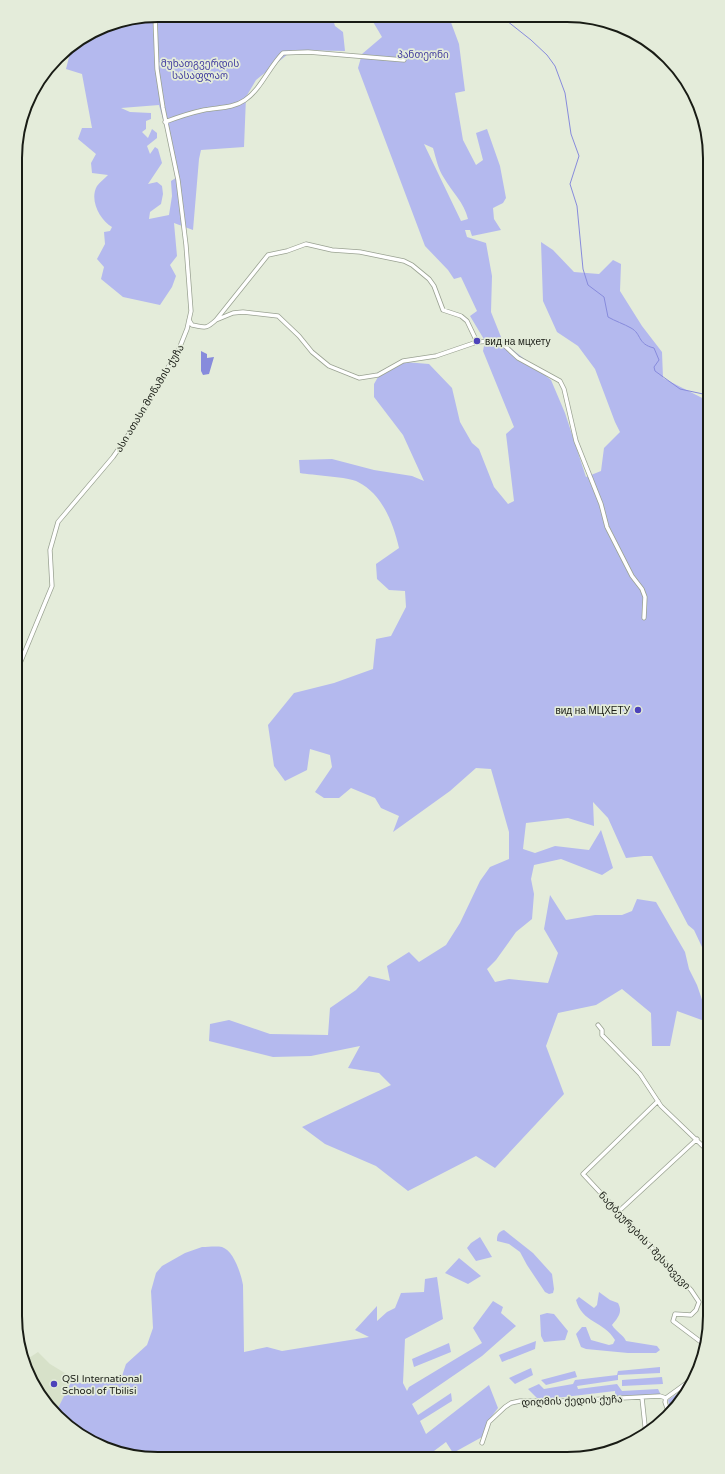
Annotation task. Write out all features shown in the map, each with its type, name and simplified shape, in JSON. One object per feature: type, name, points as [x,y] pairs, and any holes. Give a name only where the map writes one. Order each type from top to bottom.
[{"type":"street","name":"ასი ათასი მოწამის ქუჩა","points":[[22,658],[52,586],[50,550],[58,522],[113,458],[129,434],[179,349],[189,320],[192,302],[186,245],[178,180],[157,70],[155,22]]},
{"type":"street","points":[[166,122],[204,110],[229,107],[245,100],[256,90],[275,61],[283,53],[308,52],[404,60]]},
{"type":"street","points":[[216,320],[268,255],[306,244],[312,244],[332,250],[360,252],[404,261],[412,265],[429,279],[434,286],[443,310],[461,316],[467,321],[478,342]]},
{"type":"street","points":[[189,320],[192,325],[204,328],[216,320],[233,313],[243,312],[278,316],[299,336],[312,352],[329,366],[359,378],[378,375],[403,361],[436,356],[478,342],[492,341],[498,342],[518,358],[560,381],[564,389],[576,441],[601,504],[607,527],[632,576],[642,589],[645,597],[644,618]]},
{"type":"street","points":[[598,1025],[602,1030],[602,1035],[640,1074],[658,1101],[703,1145]]},
{"type":"street","name":"ნატბეურების I შესახვევი","points":[[658,1101],[583,1174],[691,1290],[699,1302],[696,1310],[691,1316],[675,1314],[673,1321],[700,1342]]},
{"type":"street","points":[[618,1212],[697,1139]]},
{"type":"street","points":[[667,1408],[665,1402],[666,1398],[684,1386]]},
{"type":"street","name":"დიღმის ქედის ქუჩა","points":[[482,1443],[489,1422],[511,1403],[520,1401],[642,1398],[660,1396],[666,1398]]},
{"type":"street","points":[[642,1398],[645,1427]]},
{"type":"shaded area","points":[[201,351],[207,354],[207,358],[214,357],[209,374],[203,375],[201,371]]},
{"type":"shaded area","name":"QSI International School of Tbilisi","points":[[38,1352],[50,1364],[73,1378],[58,1408],[50,1399],[36,1376],[29,1358]]},
{"type":"green space","name":"მუხათგვერდის სასაფლაო","points":[[334,22],[335,26],[343,32],[345,51],[293,50],[256,80],[246,97],[244,147],[201,150],[193,230],[174,223],[177,256],[170,265],[176,276],[172,287],[160,305],[123,297],[101,279],[104,267],[97,259],[105,244],[104,232],[110,231],[112,227],[103,220],[100,215],[94,197],[97,186],[108,175],[92,173],[91,163],[96,154],[78,139],[82,128],[92,128],[82,74],[66,69],[70,55],[90,40],[114,29],[140,23]],"holes":[[[159,105],[179,176],[171,181],[172,196],[169,215],[149,219],[150,212],[161,204],[163,194],[162,186],[157,182],[148,184],[162,163],[158,149],[155,147],[150,154],[147,146],[157,138],[157,133],[152,129],[148,138],[142,132],[146,129],[146,121],[151,119],[151,113],[130,112],[121,108]]]},
{"type":"green space","name":"პანთეონი","points":[[373,22],[451,22],[459,44],[465,91],[455,93],[463,140],[476,165],[483,160],[476,133],[487,129],[500,166],[506,198],[503,203],[493,208],[494,219],[501,230],[472,236],[470,230],[465,230],[467,237],[486,243],[492,276],[491,312],[503,342],[551,380],[565,413],[586,477],[601,471],[604,448],[620,432],[595,369],[578,346],[557,332],[543,301],[541,242],[553,250],[574,272],[599,274],[613,260],[621,264],[620,291],[642,326],[662,352],[663,378],[703,398],[703,949],[694,930],[688,925],[652,856],[626,858],[608,818],[593,802],[594,826],[568,818],[526,823],[523,849],[535,853],[555,846],[589,850],[601,830],[613,868],[602,875],[561,859],[534,865],[531,879],[534,894],[532,919],[516,932],[496,960],[487,969],[495,982],[509,979],[548,983],[558,953],[544,929],[550,895],[566,920],[595,915],[622,915],[632,911],[637,899],[656,902],[685,952],[689,969],[697,985],[703,1003],[703,1020],[677,1011],[670,1046],[652,1046],[651,1013],[622,989],[596,1005],[558,1013],[546,1046],[564,1094],[495,1168],[476,1156],[408,1191],[376,1166],[325,1144],[302,1127],[391,1085],[379,1073],[348,1068],[360,1046],[311,1056],[273,1057],[209,1041],[210,1024],[229,1020],[270,1034],[328,1035],[330,1008],[356,990],[369,976],[390,981],[387,966],[409,952],[419,962],[446,945],[460,923],[480,881],[490,867],[509,859],[509,832],[491,769],[476,768],[450,791],[393,832],[399,816],[381,808],[375,798],[351,788],[339,798],[324,798],[315,792],[332,767],[330,755],[310,749],[307,770],[285,781],[274,766],[268,725],[294,693],[334,683],[373,669],[376,639],[391,636],[406,607],[405,591],[389,590],[377,579],[376,564],[399,548],[390,519],[380,501],[366,487],[354,480],[300,473],[299,460],[332,459],[374,470],[412,476],[424,481],[403,435],[374,397],[374,384],[378,377],[387,368],[405,362],[429,364],[452,388],[460,422],[472,443],[479,449],[494,487],[508,504],[514,501],[506,434],[514,427],[483,351],[485,341],[470,316],[477,311],[461,277],[454,279],[448,270],[425,246],[358,68],[362,54],[382,37]],"holes":[[[424,144],[433,148],[442,175],[461,202],[468,219],[461,221]]]},
{"type":"green space","points":[[504,1230],[533,1253],[552,1274],[554,1289],[553,1293],[549,1294],[545,1292],[520,1252],[509,1244],[497,1241],[498,1234]]},
{"type":"green space","points":[[480,1237],[492,1257],[476,1261],[467,1248],[471,1243]]},
{"type":"green space","points":[[202,1247],[222,1247],[230,1253],[233,1258],[239,1269],[243,1285],[244,1352],[267,1347],[282,1351],[369,1337],[355,1330],[377,1306],[377,1321],[387,1312],[395,1308],[401,1293],[424,1292],[425,1279],[437,1277],[443,1319],[405,1339],[403,1383],[407,1391],[409,1387],[482,1343],[473,1328],[493,1301],[503,1307],[501,1313],[516,1326],[482,1356],[412,1404],[418,1415],[451,1393],[452,1401],[420,1421],[426,1434],[489,1385],[498,1408],[492,1416],[482,1437],[455,1452],[452,1452],[446,1442],[434,1452],[158,1452],[140,1451],[123,1447],[106,1442],[90,1434],[75,1424],[58,1408],[73,1378],[82,1384],[122,1376],[126,1364],[147,1345],[153,1328],[151,1291],[156,1273],[162,1266],[185,1253]]},
{"type":"green space","points":[[459,1258],[481,1276],[468,1284],[445,1273]]},
{"type":"green space","points":[[599,1292],[610,1300],[618,1303],[620,1312],[612,1325],[626,1341],[657,1346],[660,1350],[656,1353],[628,1353],[586,1349],[581,1347],[576,1334],[582,1327],[586,1327],[591,1340],[609,1345],[613,1344],[615,1340],[605,1329],[583,1313],[576,1300],[579,1297],[594,1308],[597,1305]]},
{"type":"green space","points":[[547,1313],[554,1314],[568,1331],[565,1340],[544,1342],[541,1336],[540,1315]]},
{"type":"green space","points":[[536,1341],[535,1349],[502,1362],[499,1355]]},
{"type":"green space","points":[[449,1343],[451,1352],[414,1367],[412,1359]]},
{"type":"green space","points":[[660,1367],[660,1373],[618,1375],[618,1380],[577,1386],[578,1389],[617,1384],[622,1391],[658,1389],[661,1395],[615,1396],[615,1391],[539,1400],[528,1389],[539,1384],[544,1389],[573,1384],[575,1380],[617,1375],[618,1371]]},
{"type":"green space","points":[[531,1368],[533,1375],[515,1384],[509,1378]]},
{"type":"green space","points":[[575,1371],[577,1377],[546,1385],[541,1380]]},
{"type":"green space","points":[[662,1377],[663,1384],[622,1386],[622,1380]]},
{"type":"green space","points":[[680,1392],[669,1405],[668,1400]]},
{"type":"waterway","points":[[508,22],[547,55],[555,66],[565,93],[571,134],[579,156],[570,184],[577,206],[583,269],[588,285],[604,297],[608,317],[634,330],[645,344],[654,348],[659,360],[654,367],[655,371],[680,389],[703,394]]},
{"type":"place","name":"вид на мцхету","points":[[477,341]]},
{"type":"place","name":"вид на МЦХЕТУ","points":[[638,710]]},
{"type":"place","name":"QSI International School of Tbilisi","points":[[54,1384]]}]
